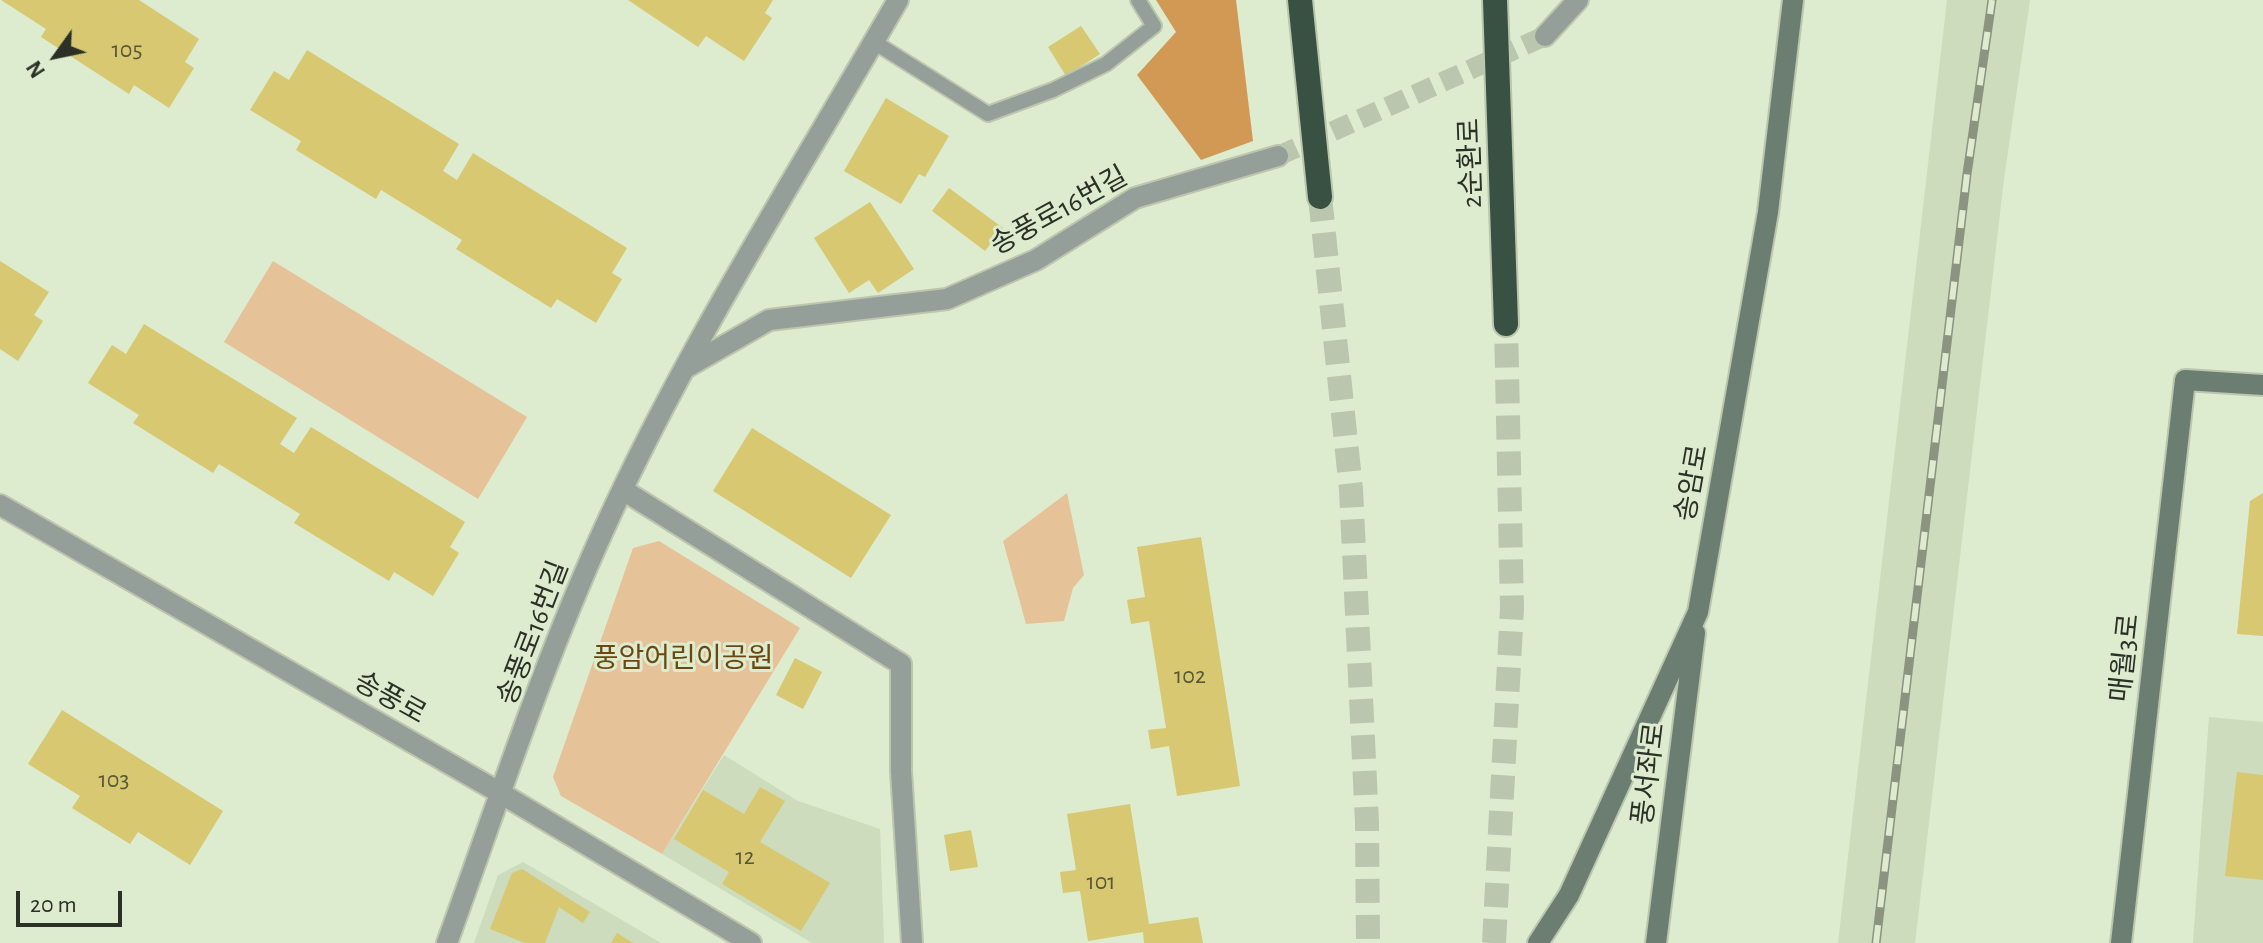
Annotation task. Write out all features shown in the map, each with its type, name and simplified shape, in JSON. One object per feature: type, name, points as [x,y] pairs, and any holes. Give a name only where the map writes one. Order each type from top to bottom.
[{"type":"highway","points":[[1300,0],[1320,197]]},
{"type":"highway","name":"2순환로","points":[[1495,0],[1506,324]]},
{"type":"street","name":"송풍로16번길","points":[[447,943],[552,654],[623,490],[687,367],[898,0]]},
{"type":"street","points":[[1545,36],[1578,0]]},
{"type":"street","name":"송암로","points":[[1538,943],[1569,895],[1698,612],[1768,212],[1793,0]]},
{"type":"street","name":"송풍로16번길","points":[[687,367],[769,320],[947,299],[1036,260],[1135,198],[1278,156]]},
{"type":"street","name":"매월3로","points":[[2121,943],[2185,380],[2263,385]]},
{"type":"street","points":[[623,490],[901,664],[901,771],[912,943]]},
{"type":"street","name":"송풍로","points":[[0,505],[502,794],[751,943]]},
{"type":"street","name":"풍서좌로","points":[[1656,943],[1698,612]]},
{"type":"lane","points":[[874,42],[988,114],[1053,90],[1106,64],[1154,26],[1138,0]]},
{"type":"shaded area","points":[[1156,0],[1236,0],[1253,141],[1201,160],[1137,75],[1176,32]]},
{"type":"shaded area","points":[[1947,0],[2030,0],[2004,179],[1915,943],[1838,943]]},
{"type":"shaded area","points":[[2209,717],[2263,722],[2263,943],[2193,943]]},
{"type":"shaded area","points":[[724,755],[798,801],[880,829],[884,943],[812,943],[662,854]]},
{"type":"shaded area","points":[[523,862],[661,943],[474,943],[498,875]]},
{"type":"green space","points":[[273,261],[527,417],[478,499],[224,342]]},
{"type":"green space","points":[[1067,493],[1084,575],[1073,588],[1064,621],[1026,624],[1003,541]]},
{"type":"green space","name":"풍암어린이공원","points":[[659,541],[800,628],[662,854],[561,796],[553,777],[633,548]]},
{"type":"building","points":[[1,0],[139,0],[199,39],[185,62],[194,68],[169,108],[134,85],[129,94],[41,37],[46,29]]},
{"type":"building","points":[[628,0],[773,0],[765,13],[772,18],[744,61],[706,36],[698,47]]},
{"type":"building","points":[[1081,26],[1100,54],[1066,76],[1048,47]]},
{"type":"building","points":[[307,50],[459,144],[443,171],[457,180],[473,153],[627,248],[612,273],[622,279],[596,323],[557,299],[551,308],[456,249],[462,240],[381,190],[376,199],[296,150],[301,141],[250,110],[274,71],[289,80]]},
{"type":"building","points":[[886,98],[949,136],[925,177],[919,174],[901,204],[844,171]]},
{"type":"building","points":[[949,188],[1003,228],[985,251],[932,211]]},
{"type":"building","points":[[870,202],[914,269],[878,293],[869,280],[849,293],[814,238]]},
{"type":"building","points":[[0,261],[49,292],[34,315],[43,321],[18,361],[0,349]]},
{"type":"building","points":[[144,324],[297,418],[280,444],[294,453],[311,427],[465,522],[450,547],[459,553],[433,596],[394,572],[389,581],[294,523],[300,514],[219,464],[213,473],[133,423],[139,415],[88,383],[112,345],[126,354]]},
{"type":"building","points":[[752,428],[891,515],[851,578],[713,491]]},
{"type":"building","points":[[2263,493],[2263,636],[2237,634],[2250,501]]},
{"type":"building","points":[[1201,537],[1240,786],[1177,796],[1169,746],[1151,749],[1148,730],[1166,728],[1149,621],[1131,624],[1127,600],[1145,597],[1137,547]]},
{"type":"building","points":[[795,658],[822,672],[803,709],[776,695]]},
{"type":"building","points":[[62,710],[223,811],[190,865],[138,832],[130,844],[72,808],[80,796],[28,764]]},
{"type":"building","points":[[2237,772],[2263,775],[2263,880],[2225,876]]},
{"type":"building","points":[[760,787],[785,801],[760,842],[830,883],[801,931],[722,884],[729,872],[674,839],[703,790],[744,814]]},
{"type":"building","points":[[1130,804],[1149,924],[1198,917],[1203,943],[1144,943],[1143,932],[1088,941],[1080,891],[1063,893],[1060,872],[1076,870],[1067,814]]},
{"type":"building","points":[[971,830],[978,867],[950,871],[944,835]]},
{"type":"building","points":[[522,869],[590,912],[583,923],[559,907],[545,943],[525,943],[490,929],[512,873]]},
{"type":"building","points":[[617,933],[633,943],[611,943]]},
{"type":"tunnel","points":[[1278,156],[1545,36]]},
{"type":"tunnel","points":[[1320,197],[1351,489],[1367,823],[1368,943]]},
{"type":"tunnel","points":[[1494,943],[1512,608],[1506,324]]},
{"type":"railway","points":[[1876,943],[1967,174],[1992,0]]}]
